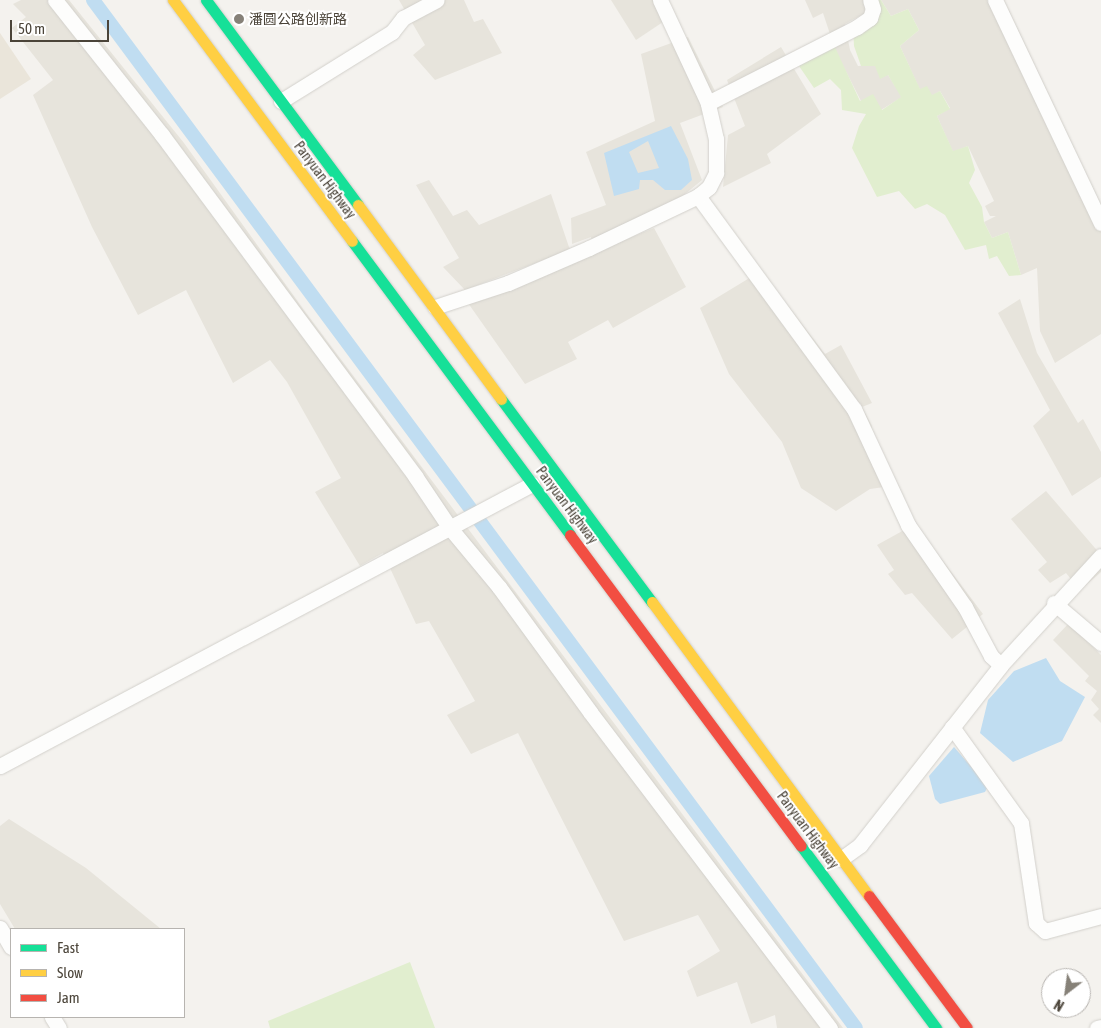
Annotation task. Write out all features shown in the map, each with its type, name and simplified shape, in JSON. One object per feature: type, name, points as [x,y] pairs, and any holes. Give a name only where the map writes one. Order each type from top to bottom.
[{"type":"main road","name":"Panyuan Highway","points":[[174,0],[936,1028]]},
{"type":"main road","name":"Panyuan Highway","points":[[206,0],[967,1028]]},
{"type":"street","points":[[54,0],[168,143],[452,527],[500,587],[596,720],[830,1028]]},
{"type":"street","points":[[281,101],[392,32],[403,18],[437,0]]},
{"type":"street","points":[[435,307],[508,283],[698,196],[710,187],[716,173],[716,139],[708,103],[660,0]]},
{"type":"street","points":[[708,103],[857,27],[870,18],[873,9],[870,0]]},
{"type":"street","points":[[995,0],[1101,223]]},
{"type":"street","points":[[698,196],[854,409],[908,525],[965,607],[991,656],[1001,665]]},
{"type":"street","points":[[0,766],[532,484]]},
{"type":"street","points":[[841,859],[860,844],[1001,665],[1054,603],[1101,556]]},
{"type":"street","points":[[1054,603],[1101,643]]},
{"type":"street","points":[[952,727],[1020,824],[1036,923],[1045,931],[1101,916]]},
{"type":"street","points":[[0,928],[10,945]]},
{"type":"shaded area","points":[[21,0],[69,0],[184,143],[306,313],[843,1028],[777,1028],[775,1015],[751,1024],[737,982],[697,997],[687,971],[720,951],[698,915],[624,941],[518,733],[471,754],[447,715],[475,701],[429,621],[416,624],[383,553],[360,566],[315,492],[341,478],[287,382],[270,360],[233,383],[186,290],[138,315],[92,227],[33,95],[53,80],[12,28],[26,17],[13,4]]},
{"type":"shaded area","points":[[399,0],[464,0],[474,22],[483,19],[502,53],[435,80],[413,55],[425,45]]},
{"type":"shaded area","points":[[611,0],[659,0],[669,18],[636,40]]},
{"type":"shaded area","points":[[805,0],[869,0],[867,12],[845,24],[850,50],[858,66],[875,65],[888,75],[902,97],[881,110],[861,101],[836,52],[823,13],[813,18]]},
{"type":"shaded area","points":[[881,0],[1004,0],[1101,205],[1101,334],[1055,363],[1040,331],[1037,268],[1021,275],[1008,232],[992,238],[984,222],[996,216],[990,216],[985,206],[994,201],[968,146],[953,152],[937,116],[950,108],[940,91],[932,96],[920,90],[900,46],[919,30],[908,9],[891,16]]},
{"type":"shaded area","points":[[0,33],[31,79],[0,99]]},
{"type":"shaded area","points":[[688,37],[723,107],[680,123],[702,180],[679,199],[592,241],[591,237],[572,244],[571,218],[606,205],[586,152],[655,121],[641,54]]},
{"type":"shaded area","points":[[781,47],[821,114],[767,154],[771,163],[723,187],[728,135],[745,126],[727,80]]},
{"type":"shaded area","points":[[429,180],[453,216],[467,210],[479,225],[551,194],[570,250],[465,290],[443,267],[459,258],[416,185]]},
{"type":"shaded area","points":[[654,228],[686,287],[613,328],[608,320],[568,342],[577,359],[525,384],[468,303]]},
{"type":"shaded area","points":[[761,271],[825,354],[841,345],[872,403],[862,407],[872,426],[865,445],[884,487],[870,489],[836,511],[801,488],[782,442],[729,374],[700,308]]},
{"type":"shaded area","points":[[1020,299],[1037,353],[1078,423],[1083,419],[1101,452],[1101,477],[1072,496],[1033,426],[1050,410],[998,313]]},
{"type":"shaded area","points":[[1046,491],[1101,555],[1101,572],[1080,590],[1066,573],[1050,583],[1038,570],[1047,562],[1011,519]]},
{"type":"shaded area","points":[[915,524],[983,614],[952,639],[912,593],[905,595],[888,574],[894,570],[877,545]]},
{"type":"shaded area","points":[[1069,623],[1101,655],[1101,723],[1093,715],[1099,709],[1091,700],[1097,691],[1085,681],[1089,676],[1053,640]]},
{"type":"shaded area","points":[[9,819],[86,868],[160,928],[14,928],[0,904],[0,826]]},
{"type":"green space","points":[[871,0],[881,0],[891,16],[908,9],[919,30],[900,46],[920,89],[927,86],[932,95],[940,91],[950,109],[937,116],[953,151],[968,146],[975,170],[969,183],[982,207],[984,222],[992,238],[1008,232],[1021,275],[1009,276],[997,256],[989,259],[986,245],[965,250],[945,215],[927,204],[915,209],[899,191],[877,197],[852,148],[859,126],[866,114],[842,110],[841,90],[830,79],[814,88],[799,66],[834,45],[860,101],[873,94],[882,110],[901,97],[888,75],[880,79],[875,66],[861,66],[854,46],[853,25],[870,11]]},
{"type":"green space","points":[[410,962],[435,1028],[270,1028],[268,1021]]},
{"type":"water","points":[[671,126],[688,159],[692,180],[681,190],[665,190],[653,180],[640,180],[639,189],[614,196],[604,153]],"holes":[[[648,141],[659,168],[638,173],[629,152]]]},
{"type":"water","points":[[1046,658],[1060,681],[1085,697],[1062,741],[1013,762],[980,733],[988,700],[1014,671]]},
{"type":"water","points":[[954,747],[988,786],[985,792],[940,804],[935,799],[929,776]]},
{"type":"waterway","points":[[93,0],[856,1028]]},
{"type":"traffic: fast","points":[[206,0],[358,205]]},
{"type":"traffic: fast","points":[[352,241],[570,535]]},
{"type":"traffic: fast","points":[[501,399],[652,602]]},
{"type":"traffic: fast","points":[[801,846],[936,1028]]},
{"type":"traffic: slow","points":[[173,0],[352,241]]},
{"type":"traffic: slow","points":[[358,205],[501,399]]},
{"type":"traffic: slow","points":[[652,602],[869,896]]},
{"type":"traffic: jam","points":[[570,535],[801,846]]},
{"type":"traffic: jam","points":[[869,896],[967,1028]]},
{"type":"place","name":"潘圆公路创新路","points":[[239,19]]}]
